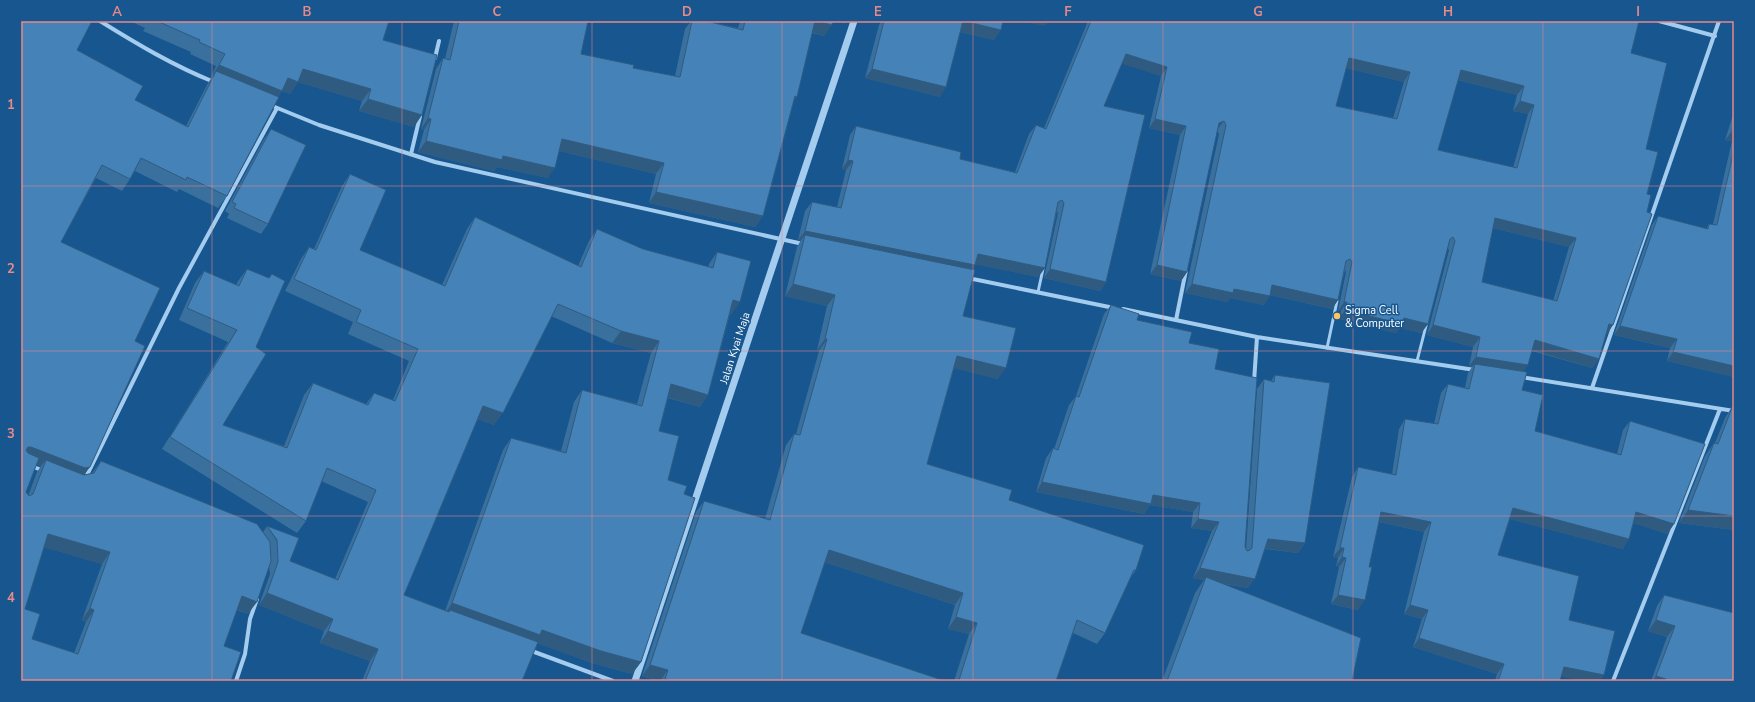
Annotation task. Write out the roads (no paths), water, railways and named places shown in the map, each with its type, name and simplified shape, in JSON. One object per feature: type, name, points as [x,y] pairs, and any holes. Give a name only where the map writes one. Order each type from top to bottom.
[{"type":"street","points":[[100,21],[142,47],[187,71],[222,85]]},
{"type":"street","name":"Jalan Kyai Maja","points":[[635,681],[854,21]]},
{"type":"street","points":[[1659,21],[1715,36]]},
{"type":"street","points":[[1592,388],[1719,21]]},
{"type":"street","points":[[433,64],[439,41]]},
{"type":"street","points":[[263,102],[319,125],[442,163],[805,245]]},
{"type":"street","points":[[82,483],[91,469],[178,288],[277,108]]},
{"type":"street","points":[[411,154],[422,109]]},
{"type":"street","points":[[1176,320],[1187,265]]},
{"type":"street","points":[[960,276],[1257,337],[1478,371]]},
{"type":"street","points":[[1254,384],[1257,337]]},
{"type":"street","points":[[1516,376],[1734,411]]},
{"type":"street","points":[[1613,681],[1720,409]]},
{"type":"street","points":[[21,462],[48,473]]},
{"type":"street","points":[[32,475],[35,468]]},
{"type":"street","points":[[91,469],[96,471]]},
{"type":"street","points":[[236,681],[245,654],[250,619],[258,597]]},
{"type":"street","points":[[526,649],[613,681]]},
{"type":"lane","points":[[1038,292],[1044,263]]},
{"type":"lane","points":[[1327,348],[1338,294]]},
{"type":"lane","points":[[1417,361],[1428,316]]},
{"type":"place","name":"Sigma Cell & Computer","points":[[1337,316]]}]
